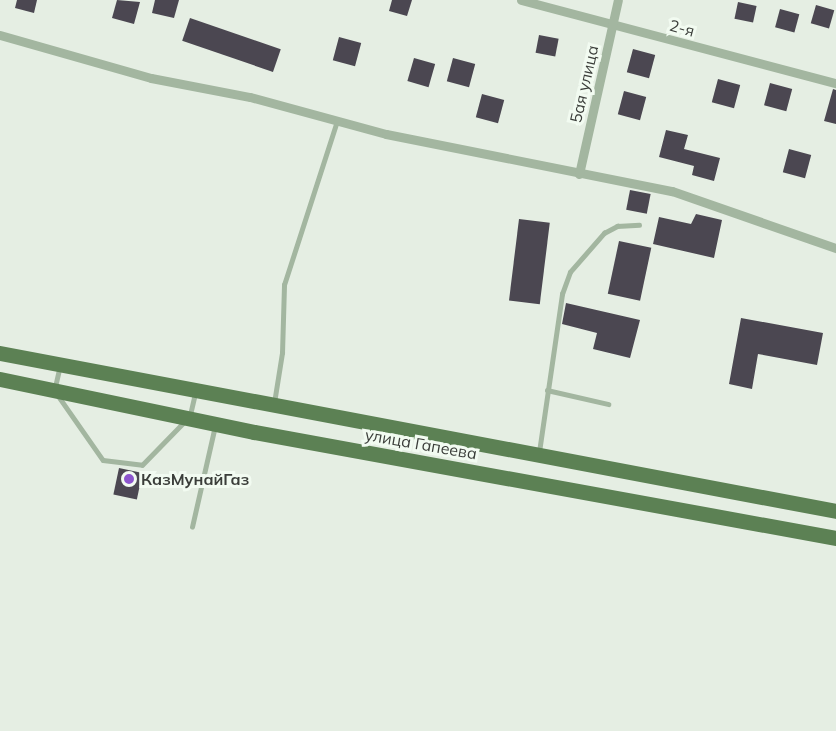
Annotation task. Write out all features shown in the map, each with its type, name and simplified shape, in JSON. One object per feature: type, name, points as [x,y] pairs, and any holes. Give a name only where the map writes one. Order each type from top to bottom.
[{"type":"highway","name":"улица Гапеева","points":[[0,353],[195,393],[538,458],[836,511]]},
{"type":"highway","name":"улица Гапеева","points":[[0,379],[215,424],[836,538]]},
{"type":"street","name":"2-я","points":[[521,0],[836,83]]},
{"type":"street","name":"5ая улица","points":[[579,174],[618,0]]},
{"type":"street","points":[[0,35],[151,78],[250,97],[337,121],[579,174],[672,191],[836,248]]},
{"type":"lane","points":[[273,407],[282,353],[284,285],[337,121]]},
{"type":"lane","points":[[538,458],[562,294],[570,272],[604,232],[617,226],[639,225]]},
{"type":"lane","points":[[60,366],[54,391],[103,460],[142,465],[189,418],[195,393]]},
{"type":"lane","points":[[547,390],[608,404]]},
{"type":"lane","points":[[192,527],[215,424]]},
{"type":"building","points":[[17,0],[37,0],[34,13],[15,8]]},
{"type":"building","points":[[117,0],[140,2],[134,24],[112,18]]},
{"type":"building","points":[[155,0],[179,0],[174,18],[152,13]]},
{"type":"building","points":[[392,0],[412,0],[407,16],[389,11]]},
{"type":"building","points":[[738,2],[757,6],[753,23],[734,19]]},
{"type":"building","points":[[816,5],[834,10],[829,29],[811,23]]},
{"type":"building","points":[[780,9],[799,14],[794,33],[775,27]]},
{"type":"building","points":[[190,18],[281,49],[273,72],[182,41]]},
{"type":"building","points":[[539,35],[559,39],[555,56],[536,53]]},
{"type":"building","points":[[339,37],[361,43],[355,66],[333,60]]},
{"type":"building","points":[[633,49],[655,55],[649,78],[627,72]]},
{"type":"building","points":[[414,58],[435,64],[429,87],[407,81]]},
{"type":"building","points":[[453,58],[475,64],[469,87],[447,81]]},
{"type":"building","points":[[718,79],[740,85],[734,108],[712,102]]},
{"type":"building","points":[[770,83],[792,89],[786,111],[764,105]]},
{"type":"building","points":[[833,89],[836,90],[836,124],[824,121]]},
{"type":"building","points":[[624,91],[646,97],[640,120],[618,114]]},
{"type":"building","points":[[482,94],[504,100],[498,123],[476,117]]},
{"type":"building","points":[[666,130],[688,135],[684,149],[720,158],[714,181],[692,175],[694,166],[659,157]]},
{"type":"building","points":[[789,149],[811,155],[805,178],[783,172]]},
{"type":"building","points":[[630,190],[651,194],[647,214],[626,210]]},
{"type":"building","points":[[696,214],[722,220],[714,258],[653,244],[659,217],[691,224]]},
{"type":"building","points":[[519,219],[550,223],[540,304],[509,300]]},
{"type":"building","points":[[619,241],[651,248],[640,301],[608,294]]},
{"type":"building","points":[[566,303],[640,320],[630,358],[593,349],[597,333],[562,324]]},
{"type":"building","points":[[741,318],[823,333],[817,365],[758,354],[752,389],[729,384]]},
{"type":"building","name":"КазМунайГаз","points":[[119,468],[142,473],[137,499],[113,494]]},
{"type":"place","name":"КазМунайГаз","points":[[129,479]]}]
